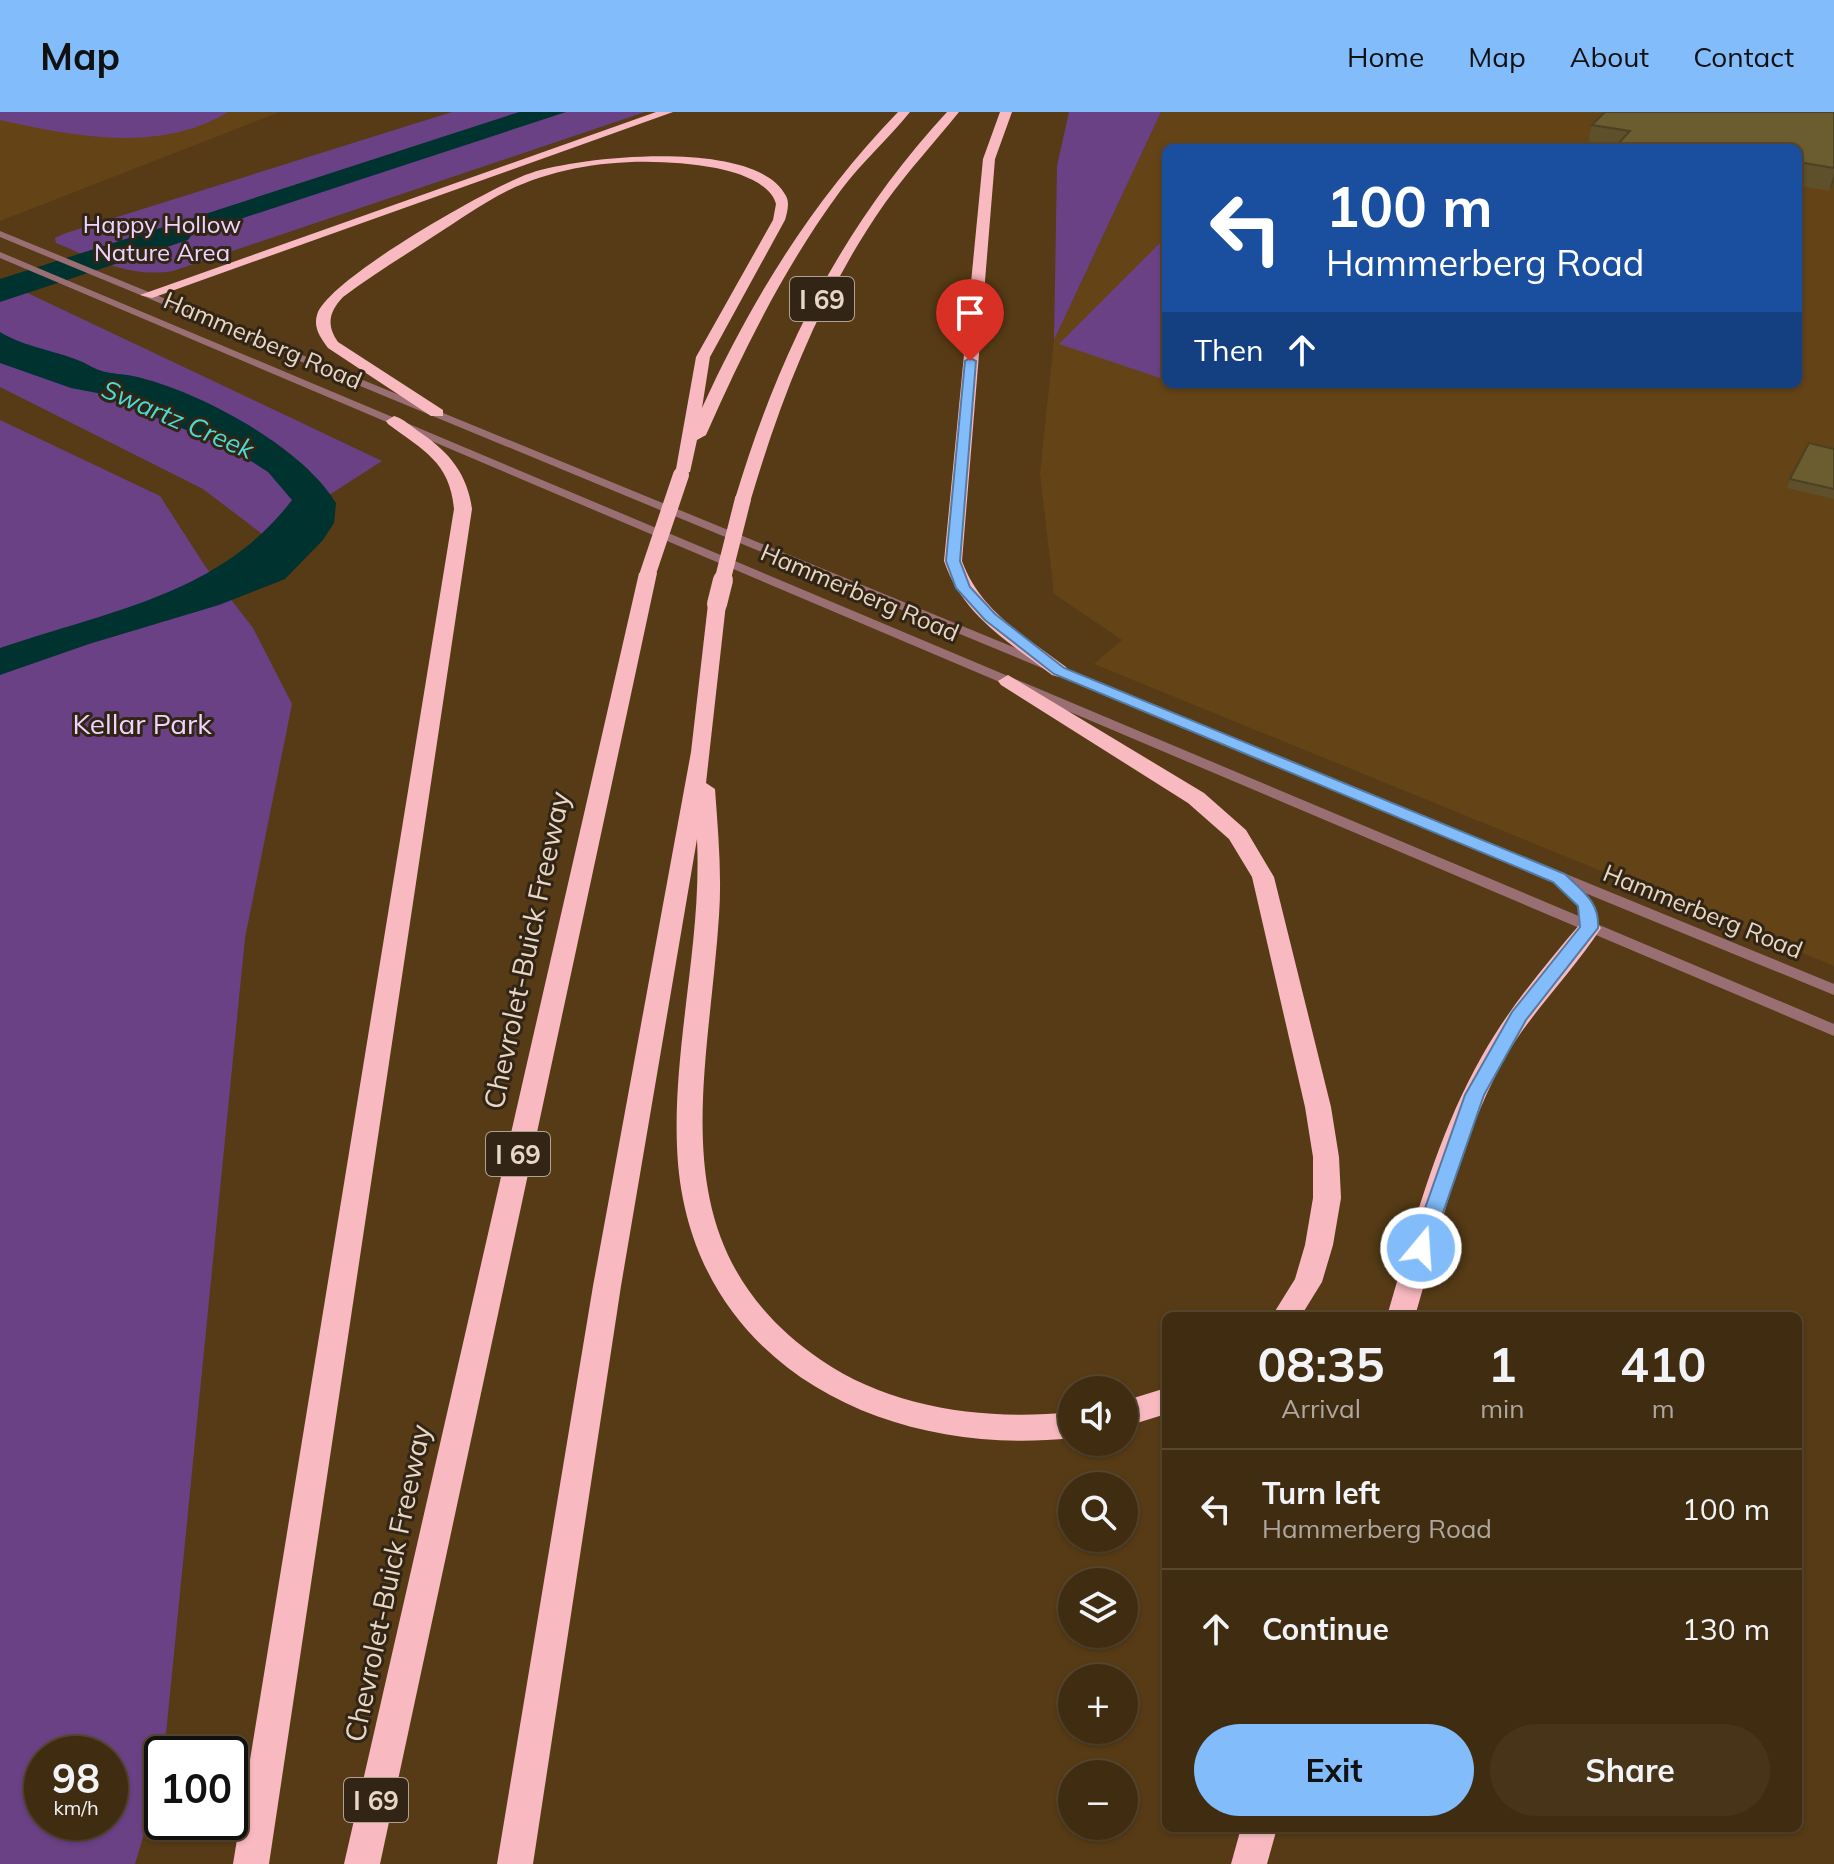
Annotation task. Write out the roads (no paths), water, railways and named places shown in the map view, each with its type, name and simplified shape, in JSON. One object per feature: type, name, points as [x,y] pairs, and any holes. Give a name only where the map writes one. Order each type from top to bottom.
[{"type":"highway","points":[[147,295],[667,112]]},
{"type":"highway","name":"Chevrolet-Buick Freeway","points":[[362,1864],[648,573],[683,472],[733,356],[777,272],[867,150],[904,112]]},
{"type":"highway","name":"I 69","points":[[515,1864],[607,1286],[701,752],[717,604],[743,499],[782,379],[842,260],[902,170],[953,112]]},
{"type":"highway","points":[[1006,112],[989,159],[953,561],[956,576],[976,603],[1059,671]]},
{"type":"highway","points":[[437,413],[343,355],[326,338],[321,321],[323,311],[338,294],[484,199],[535,175],[575,165],[638,159],[682,160],[723,166],[766,182],[780,196],[781,213],[703,357],[683,472]]},
{"type":"highway","points":[[251,1864],[463,509],[461,483],[446,459],[394,421]]},
{"type":"highway","points":[[1008,681],[1196,798],[1238,835],[1263,877],[1272,902],[1318,1107],[1326,1157],[1327,1198],[1319,1245],[1308,1282],[1289,1312]]},
{"type":"highway","points":[[701,752],[710,869],[692,1084],[690,1151],[691,1184],[698,1219],[716,1270],[759,1328],[799,1361],[841,1388],[890,1407],[942,1421],[1058,1427]]},
{"type":"highway","points":[[1402,1312],[1439,1192],[1474,1095],[1519,1017],[1589,928]]},
{"type":"highway","points":[[1138,1410],[1162,1402]]},
{"type":"highway","points":[[1249,1864],[1258,1832]]},
{"type":"street","name":"Hammerberg Road","points":[[0,234],[1834,990]]},
{"type":"street","name":"Hammerberg Road","points":[[0,255],[1834,1030]]},
{"type":"street","points":[[137,313],[136,304],[147,295]]},
{"type":"street","points":[[1559,878],[1586,904],[1590,916],[1589,928]]},
{"type":"water","points":[[519,112],[566,112],[106,263],[82,254]]},
{"type":"water","points":[[0,332],[99,370],[159,383],[246,423],[274,441],[320,482],[336,503],[334,523],[323,540],[285,579],[219,605],[89,644],[0,675],[0,648],[120,610],[196,579],[231,558],[263,532],[292,500],[268,472],[232,449],[97,393],[71,388],[0,363]]},
{"type":"waterway","name":"Swartz Creek","points":[[0,291],[176,233]]},
{"type":"park label","name":"Happy Hollow Nature Area","points":[[162,238]]},
{"type":"park label","name":"Kellar Park","points":[[142,723]]}]
